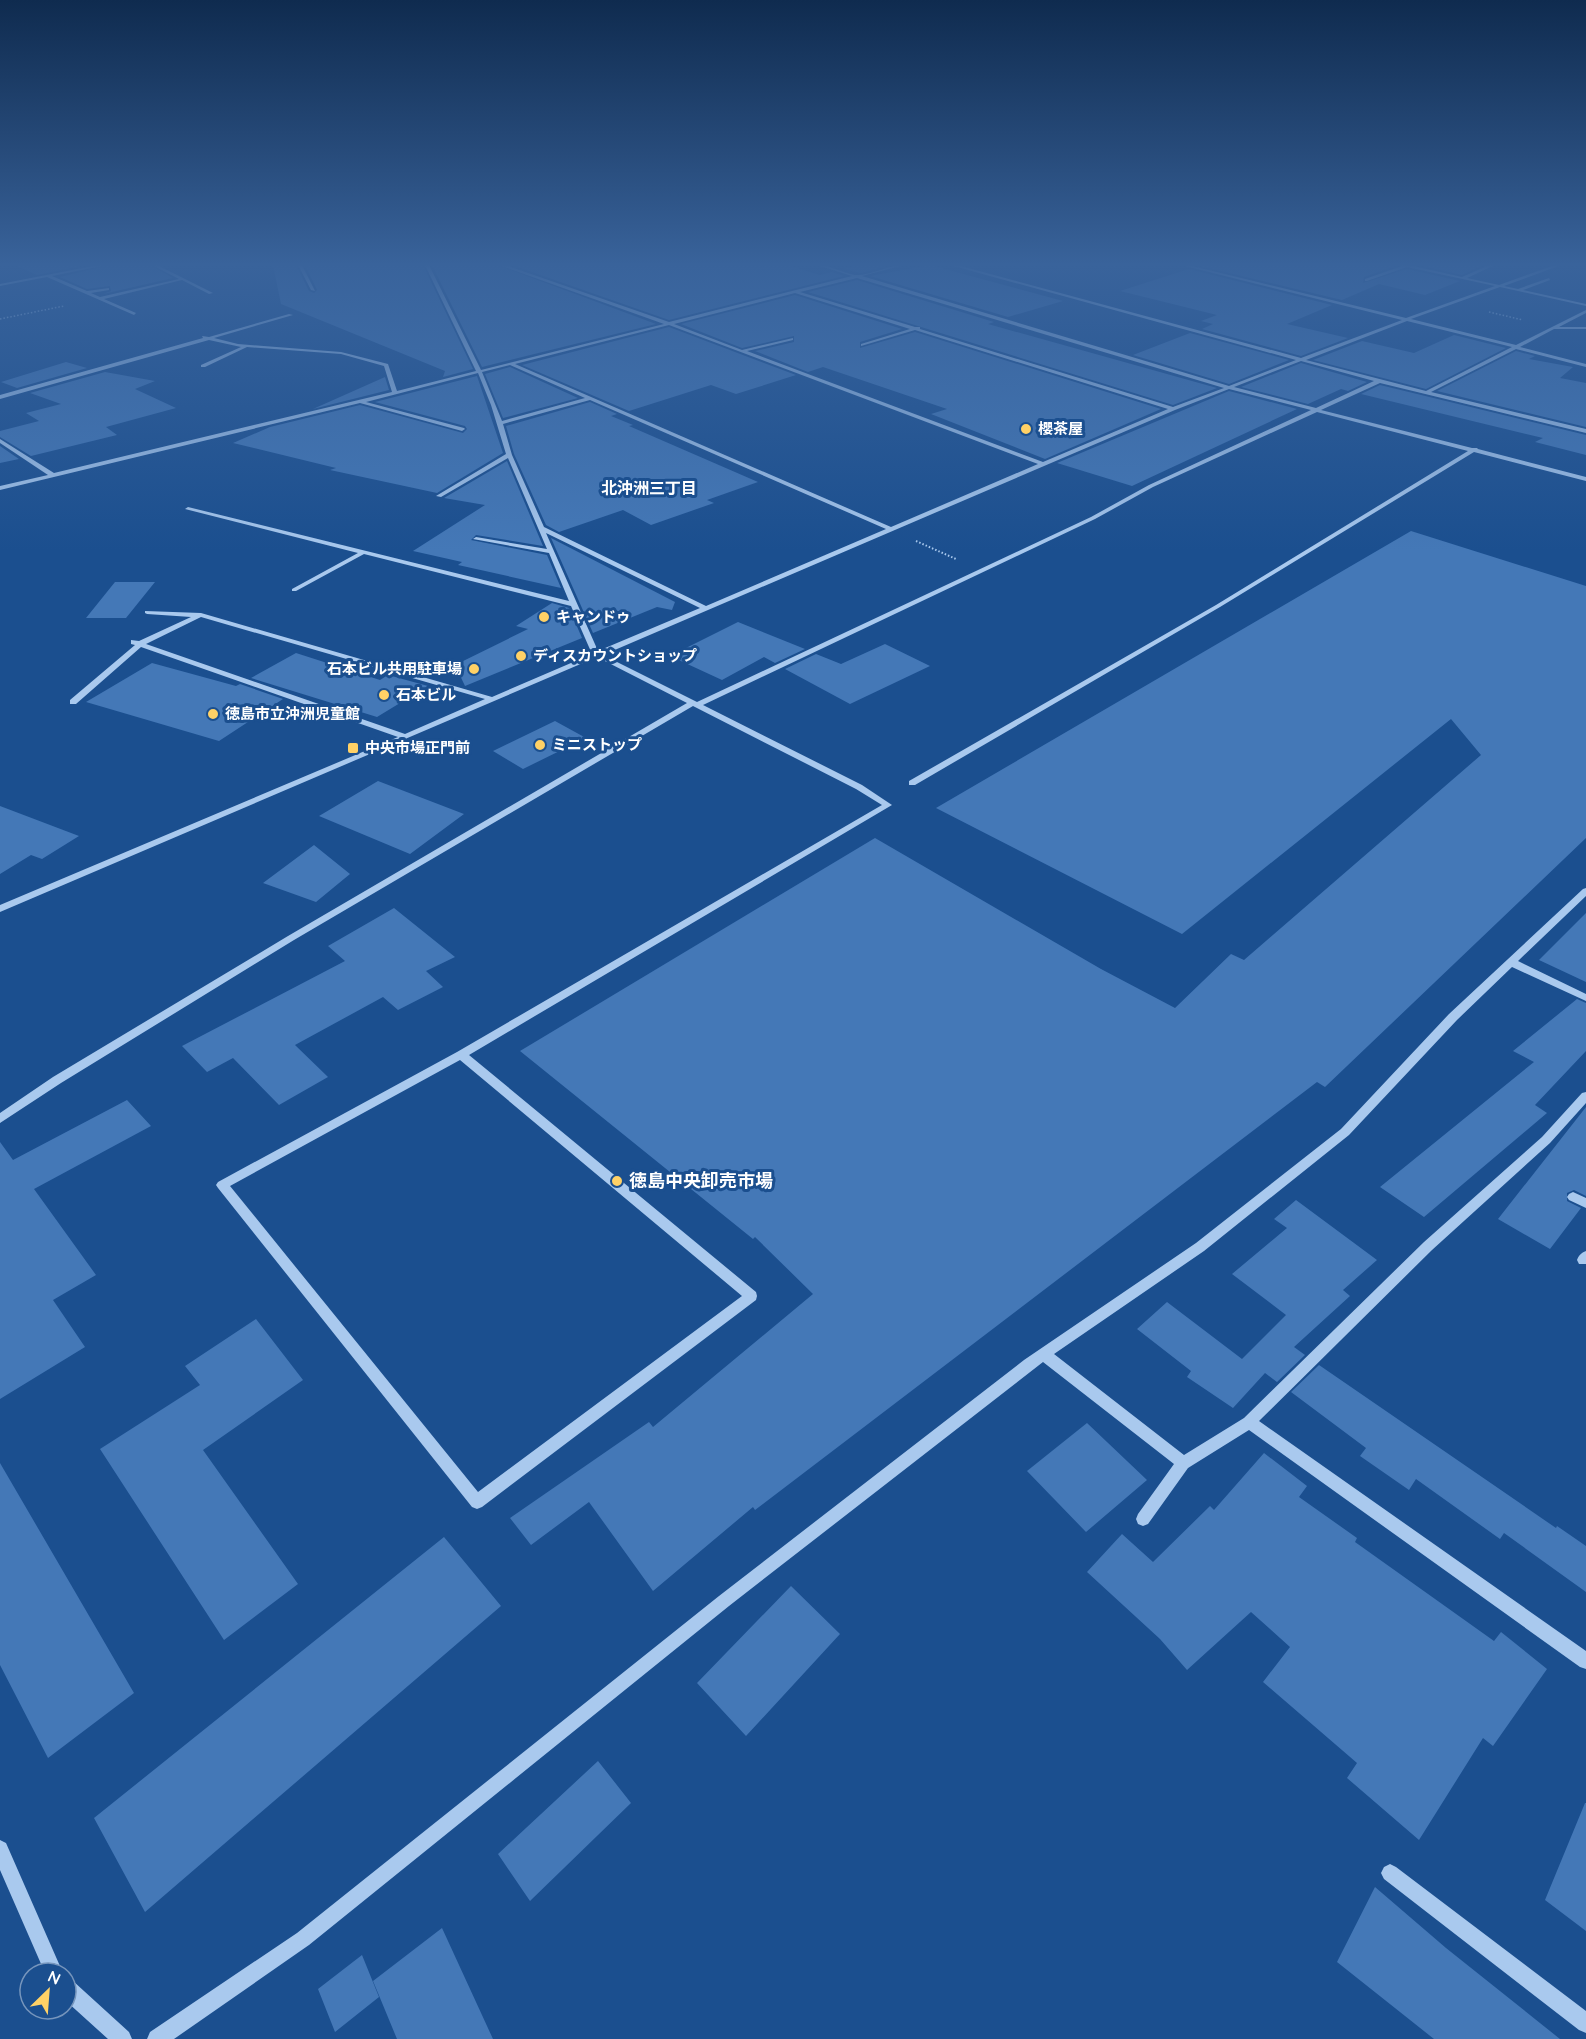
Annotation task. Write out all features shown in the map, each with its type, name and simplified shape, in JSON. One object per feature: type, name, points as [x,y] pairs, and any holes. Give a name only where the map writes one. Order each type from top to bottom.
[{"type":"street","points":[[0,397],[125,360]]},
{"type":"street","points":[[203,366],[216,360]]},
{"type":"street","points":[[368,360],[386,365],[395,392]]},
{"type":"street","points":[[461,1055],[751,1296],[477,1502],[222,1185],[461,1055],[888,805],[860,787],[596,654],[509,455],[501,423],[475,360]]},
{"type":"street","points":[[0,488],[358,402],[520,360]]},
{"type":"street","points":[[766,360],[1042,464]]},
{"type":"street","points":[[1019,360],[1173,409]]},
{"type":"street","points":[[1138,360],[1227,387],[1586,479]]},
{"type":"street","points":[[0,909],[703,607],[1173,409],[1297,360]]},
{"type":"street","points":[[1304,360],[1379,381],[1586,431]]},
{"type":"street","points":[[1426,392],[1488,360]]},
{"type":"street","points":[[1566,360],[1586,366]]},
{"type":"street","points":[[509,363],[891,529]]},
{"type":"street","points":[[0,1119],[57,1080],[291,938],[695,704],[1094,518],[1150,486],[1379,381]]},
{"type":"street","points":[[0,388],[14,393]]},
{"type":"street","points":[[501,423],[588,399]]},
{"type":"street","points":[[358,402],[462,429]]},
{"type":"street","points":[[0,441],[53,474]]},
{"type":"street","points":[[912,783],[1218,606],[1475,449]]},
{"type":"street","points":[[439,495],[509,455]]},
{"type":"street","points":[[188,509],[573,604]]},
{"type":"street","points":[[543,529],[703,607]]},
{"type":"street","points":[[476,538],[552,552]]},
{"type":"street","points":[[294,590],[364,552]]},
{"type":"street","points":[[147,612],[201,615],[492,699]]},
{"type":"street","points":[[73,702],[137,643],[201,615]]},
{"type":"street","points":[[137,643],[404,736]]},
{"type":"street","points":[[157,2039],[303,1939],[724,1601],[1043,1354],[1200,1247],[1345,1132],[1453,1017],[1586,891]]},
{"type":"street","points":[[1511,962],[1586,998]]},
{"type":"street","points":[[1143,1518],[1183,1462],[1249,1422],[1428,1245],[1546,1140],[1586,1096]]},
{"type":"street","points":[[1573,1197],[1586,1203]]},
{"type":"street","points":[[1043,1354],[1183,1462]]},
{"type":"street","points":[[1249,1422],[1586,1661]]},
{"type":"street","points":[[0,1849],[49,1961]]},
{"type":"street","points":[[1390,1873],[1586,2023]]},
{"type":"street","points":[[78,1999],[122,2039]]},
{"type":"path","points":[[891,529],[981,571]]},
{"type":"building","points":[[418,360],[469,360],[473,369],[443,377],[445,371]]},
{"type":"building","points":[[479,360],[510,360],[482,367]]},
{"type":"building","points":[[541,360],[757,360],[796,375],[736,394],[711,385],[629,411],[522,365]]},
{"type":"building","points":[[778,360],[1005,360],[1161,409],[1045,459],[931,414],[947,409],[823,367],[808,372]]},
{"type":"building","points":[[1028,360],[1117,360],[1217,388],[1173,405]]},
{"type":"building","points":[[1150,360],[1289,360],[1229,384]]},
{"type":"building","points":[[1314,360],[1482,360],[1426,389]]},
{"type":"building","points":[[1498,360],[1535,360],[1573,367],[1560,378],[1586,383],[1586,427],[1437,391]]},
{"type":"building","points":[[66,362],[87,368],[17,388],[1,382]]},
{"type":"building","points":[[1301,363],[1367,382],[1348,391],[1341,389],[1308,404],[1241,387]]},
{"type":"building","points":[[510,367],[578,398],[503,418],[485,374]]},
{"type":"building","points":[[105,372],[155,381],[135,389],[176,408],[106,427],[117,435],[31,456],[0,437],[0,431],[39,421],[26,413],[61,404],[30,393]]},
{"type":"building","points":[[477,376],[503,453],[437,493],[330,470],[336,468],[233,443],[270,427],[360,405],[463,433],[467,429],[465,426],[375,402]]},
{"type":"building","points":[[385,377],[389,390],[313,409]]},
{"type":"building","points":[[1380,385],[1586,435],[1586,455],[1535,442],[1543,438],[1361,394]]},
{"type":"building","points":[[1229,391],[1297,409],[1132,486],[1057,463]]},
{"type":"building","points":[[590,402],[617,414],[611,416],[633,425],[629,426],[758,482],[707,500],[714,503],[651,525],[623,510],[559,532],[546,525],[514,454],[506,426]]},
{"type":"building","points":[[0,446],[19,459],[0,463]]},
{"type":"building","points":[[507,461],[543,546],[476,535],[471,540],[547,555],[561,588],[458,565],[462,562],[413,551],[485,505],[444,498]]},
{"type":"building","points":[[1411,531],[1586,586],[1586,838],[1325,1087],[1317,1082],[755,1510],[753,1507],[653,1591],[589,1502],[531,1545],[510,1518],[649,1422],[653,1427],[813,1294],[755,1237],[753,1239],[520,1051],[875,838],[1101,969],[1175,1008],[1231,954],[1244,960],[1481,755],[1451,719],[1182,934],[936,808]]},
{"type":"building","points":[[551,538],[675,602],[672,610],[657,607],[593,633]]},
{"type":"building","points":[[115,582],[155,582],[126,618],[86,618]]},
{"type":"building","points":[[552,603],[569,608],[582,638],[465,686],[455,665],[528,629],[516,626]]},
{"type":"building","points":[[738,622],[805,649],[775,663],[764,657],[722,680],[670,656]]},
{"type":"building","points":[[885,644],[930,666],[850,704],[785,669],[816,654],[841,664]]},
{"type":"building","points":[[296,653],[380,680],[388,675],[428,686],[377,717],[251,678]]},
{"type":"building","points":[[152,663],[236,686],[240,684],[283,699],[219,741],[86,702]]},
{"type":"building","points":[[555,721],[586,738],[523,769],[493,751]]},
{"type":"building","points":[[378,781],[464,814],[410,854],[319,816]]},
{"type":"building","points":[[0,806],[79,836],[42,859],[31,855],[0,874]]},
{"type":"building","points":[[314,845],[350,874],[316,902],[263,883]]},
{"type":"building","points":[[394,908],[455,957],[426,971],[443,987],[398,1010],[383,997],[295,1045],[328,1077],[279,1105],[233,1058],[207,1072],[182,1046],[345,961],[328,946]]},
{"type":"building","points":[[1586,913],[1586,982],[1539,960]]},
{"type":"building","points":[[1577,999],[1586,1003],[1586,1051],[1535,1105],[1547,1113],[1424,1217],[1380,1187],[1534,1062],[1513,1051]]},
{"type":"building","points":[[127,1100],[151,1126],[34,1189],[96,1275],[53,1300],[85,1347],[0,1399],[0,1142],[13,1160]]},
{"type":"building","points":[[1586,1107],[1586,1196],[1574,1190],[1567,1193],[1567,1201],[1581,1208],[1550,1249],[1498,1219]]},
{"type":"building","points":[[1296,1200],[1377,1260],[1343,1290],[1350,1296],[1294,1347],[1305,1355],[1277,1382],[1265,1373],[1233,1408],[1187,1377],[1191,1371],[1137,1329],[1167,1302],[1242,1359],[1286,1315],[1232,1274],[1287,1228],[1274,1219]]},
{"type":"building","points":[[256,1319],[303,1380],[203,1450],[298,1584],[224,1640],[100,1449],[200,1385],[185,1366]]},
{"type":"building","points":[[1319,1365],[1556,1528],[1557,1526],[1586,1546],[1586,1592],[1504,1533],[1500,1539],[1416,1479],[1409,1490],[1360,1456],[1366,1448],[1291,1392]]},
{"type":"building","points":[[1087,1423],[1147,1480],[1086,1532],[1027,1471]]},
{"type":"building","points":[[1264,1453],[1307,1486],[1299,1497],[1357,1538],[1355,1542],[1494,1641],[1501,1632],[1547,1669],[1493,1746],[1483,1738],[1419,1840],[1347,1778],[1357,1763],[1263,1682],[1290,1647],[1251,1612],[1187,1670],[1160,1639],[1087,1572],[1122,1534],[1153,1562],[1210,1506],[1214,1510]]},
{"type":"building","points":[[0,1463],[134,1693],[48,1758],[0,1665]]},
{"type":"building","points":[[444,1537],[501,1606],[145,1912],[94,1818]]},
{"type":"building","points":[[791,1586],[840,1634],[746,1736],[697,1683]]},
{"type":"building","points":[[598,1761],[631,1803],[530,1901],[498,1854]]},
{"type":"building","points":[[1586,1803],[1586,1931],[1545,1900]]},
{"type":"building","points":[[1375,1887],[1446,1948],[1560,2039],[1434,2039],[1337,1962]]},
{"type":"building","points":[[442,1928],[493,2039],[397,2039],[373,1981]]},
{"type":"building","points":[[362,1955],[379,1997],[335,2032],[318,1989]]},
{"type":"place","name":"櫻茶屋","points":[[1026,429]]},
{"type":"place","name":"キャンドゥ","points":[[544,617]]},
{"type":"place","name":"ディスカウントショップ","points":[[521,656]]},
{"type":"place","name":"石本ビル共用駐車場","points":[[474,669]]},
{"type":"place","name":"石本ビル","points":[[384,695]]},
{"type":"place","name":"徳島市立沖洲児童館","points":[[213,714]]},
{"type":"place","name":"ミニストップ","points":[[540,745]]},
{"type":"place","name":"中央市場正門前","points":[[353,748]]},
{"type":"place","name":"徳島中央卸売市場","points":[[617,1181]]},
{"type":"district","name":"北沖洲三丁目","points":[[649,488]]}]
